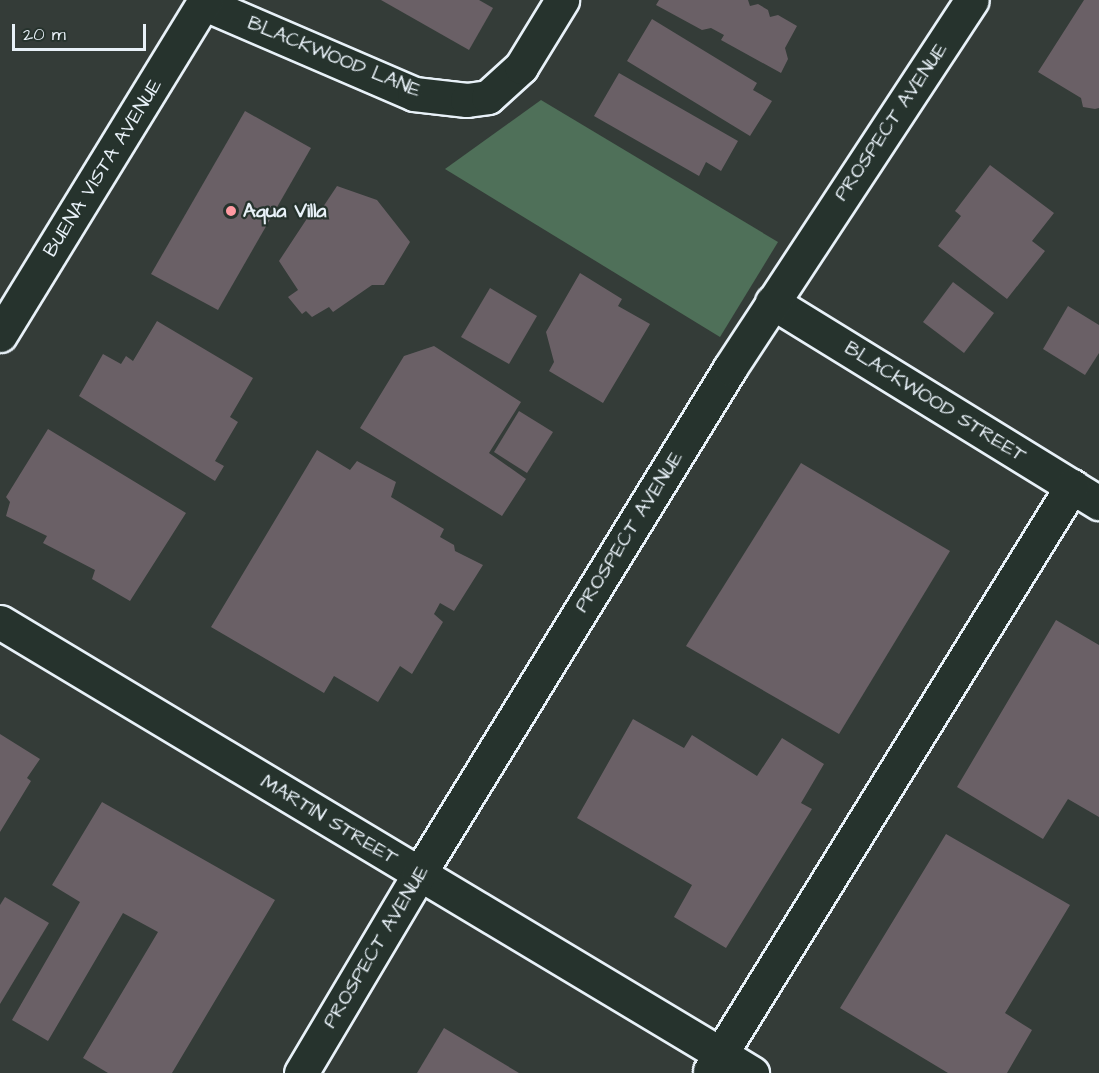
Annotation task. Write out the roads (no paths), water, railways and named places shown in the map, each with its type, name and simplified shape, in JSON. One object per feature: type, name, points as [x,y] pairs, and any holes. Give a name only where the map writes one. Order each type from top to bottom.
[{"type":"street","name":"BLACKWOOD LANE","points":[[204,2],[414,94],[467,100],[488,97],[521,67],[562,0]]},
{"type":"street","name":"PROSPECT AVENUE","points":[[301,1073],[419,874],[772,302],[972,0]]},
{"type":"street","name":"BUENA VISTA AVENUE","points":[[0,335],[204,2]]},
{"type":"street","name":"BLACKWOOD STREET","points":[[772,302],[1099,502]]},
{"type":"street","points":[[715,1063],[1072,486]]},
{"type":"street","name":"MARTIN STREET","points":[[0,622],[419,874],[715,1063],[752,1073]]},
{"type":"place","name":"Aqua Villa","points":[[231,211]]}]
